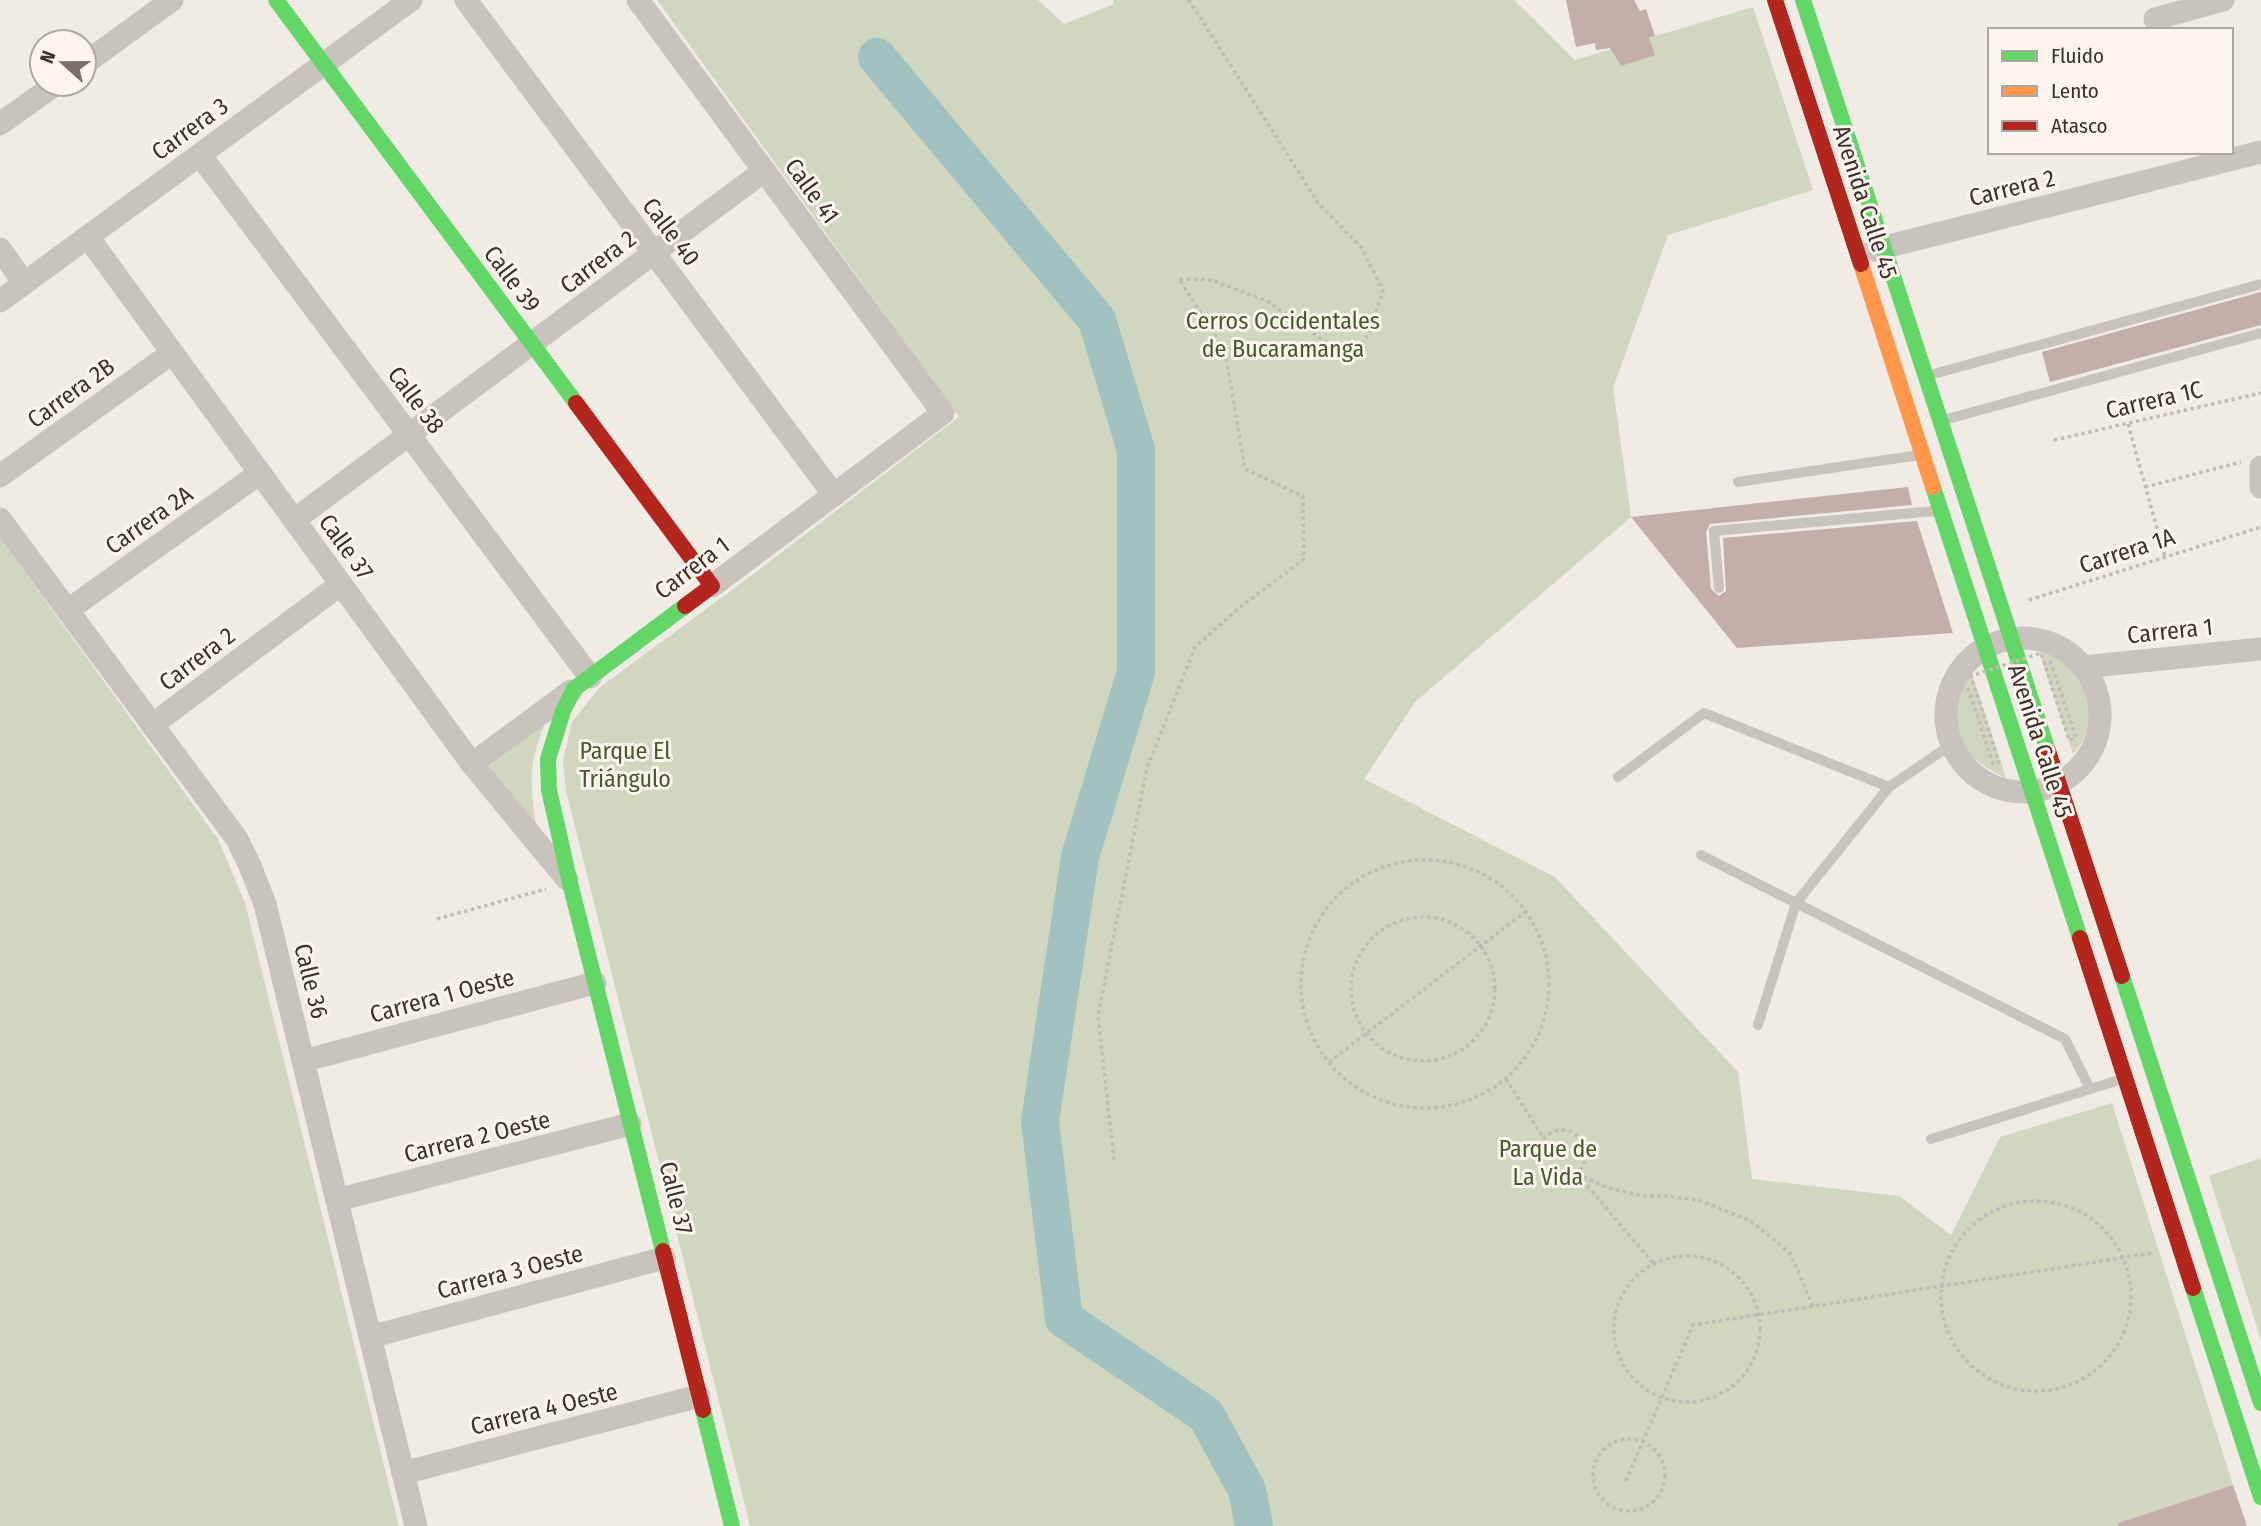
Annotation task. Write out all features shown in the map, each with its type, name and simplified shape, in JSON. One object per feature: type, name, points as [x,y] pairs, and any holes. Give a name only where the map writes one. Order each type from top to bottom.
[{"type":"main road","name":"Calle 39","points":[[276,0],[712,586]]},
{"type":"main road","name":"Avenida Calle 45","points":[[1804,0],[2261,1403]]},
{"type":"main road","name":"Avenida Calle 45","points":[[1777,4],[2261,1497]]},
{"type":"main road","name":"Carrera 1","points":[[582,683],[712,586]]},
{"type":"main road","name":"Calle 37","points":[[582,683],[559,722],[548,759],[549,790],[732,1526]]},
{"type":"street","points":[[98,54],[172,0]]},
{"type":"street","name":"Carrera 3","points":[[0,301],[411,0]]},
{"type":"street","name":"Calle 40","points":[[466,0],[834,495]]},
{"type":"street","name":"Calle 41","points":[[638,0],[943,413]]},
{"type":"street","points":[[1777,4],[1804,0]]},
{"type":"street","points":[[2154,16],[2223,0]]},
{"type":"street","points":[[0,124],[36,98]]},
{"type":"street","name":"Carrera 2","points":[[1858,254],[2261,152]]},
{"type":"street","name":"Calle 38","points":[[200,155],[409,435],[582,683]]},
{"type":"street","name":"Carrera 2","points":[[294,520],[764,171]]},
{"type":"street","name":"Calle 37","points":[[88,237],[472,764],[570,883]]},
{"type":"street","points":[[0,249],[24,283]]},
{"type":"street","name":"Carrera 2B","points":[[0,476],[172,353]]},
{"type":"street","name":"Carrera 1","points":[[712,586],[943,413]]},
{"type":"street","points":[[2255,464],[2261,487]]},
{"type":"street","name":"Carrera 2A","points":[[68,610],[260,473]]},
{"type":"street","name":"Calle 36","points":[[0,519],[237,839],[250,866],[265,904],[416,1526]]},
{"type":"street","name":"Carrera 2","points":[[152,725],[341,584]]},
{"type":"street","points":[[2029,638],[2050,643],[2068,652],[2083,667],[2099,702],[2095,741],[2086,759],[2060,783],[2032,792],[2016,792],[1996,787],[1977,777],[1962,762],[1952,744],[1947,726],[1951,689],[1959,672],[1971,658],[1986,648],[2013,639],[2029,638]]},
{"type":"street","name":"Carrera 1","points":[[2083,667],[2261,649]]},
{"type":"street","name":"Carrera 1","points":[[472,764],[582,683]]},
{"type":"street","name":"Carrera 1 Oeste","points":[[303,1061],[595,983]]},
{"type":"street","name":"Carrera 2 Oeste","points":[[337,1200],[631,1124]]},
{"type":"street","name":"Carrera 3 Oeste","points":[[370,1337],[664,1258]]},
{"type":"street","name":"Carrera 4 Oeste","points":[[403,1473],[699,1396]]},
{"type":"lane","points":[[1927,376],[2261,284]]},
{"type":"lane","points":[[1942,420],[2261,333]]},
{"type":"lane","points":[[1738,482],[1923,454]]},
{"type":"lane","points":[[1719,588],[1714,531],[1941,511]]},
{"type":"lane","points":[[1618,777],[1704,713],[1889,788]]},
{"type":"lane","points":[[1758,1025],[1796,903],[1889,788],[1952,744]]},
{"type":"lane","points":[[1701,855],[2065,1039],[2090,1089]]},
{"type":"lane","points":[[1931,1139],[2125,1078]]},
{"type":"path","points":[[1114,1160],[1098,1016],[1147,768],[1195,647],[1239,608],[1304,559],[1303,496],[1245,469],[1225,351],[1179,279],[1212,280],[1269,302],[1333,347],[1356,350],[1369,334],[1383,290],[1361,247],[1319,204],[1189,0]]},
{"type":"path","name":"Carrera 1C","points":[[2054,440],[2261,393]]},
{"type":"path","points":[[2128,424],[2165,557]]},
{"type":"path","points":[[2145,487],[2255,464]]},
{"type":"path","name":"Carrera 1A","points":[[2003,608],[2261,527]]},
{"type":"path","points":[[1968,688],[1993,764],[1999,762],[1971,676],[2041,653],[2069,740],[2076,738],[2050,660]]},
{"type":"path","points":[[1410,859],[1450,860],[1487,874],[1518,899],[1539,933],[1549,971],[1547,1011],[1532,1048],[1506,1079],[1469,1101],[1428,1109],[1386,1103],[1349,1083],[1329,1062],[1320,1052],[1304,1013],[1301,971],[1312,930],[1337,895],[1372,871],[1410,859]]},
{"type":"path","points":[[436,919],[570,883]]},
{"type":"path","points":[[1329,1062],[1525,911]]},
{"type":"path","points":[[1415,916],[1438,918],[1460,926],[1480,946],[1490,961],[1495,985],[1492,1009],[1481,1031],[1464,1048],[1442,1058],[1418,1061],[1395,1055],[1374,1042],[1359,1023],[1351,1000],[1352,977],[1359,955],[1373,936],[1393,923],[1415,916]]},
{"type":"path","points":[[1506,1079],[1544,1139]]},
{"type":"path","points":[[1557,1131],[1573,1133],[1580,1138],[1586,1152],[1582,1168],[1577,1174],[1562,1178],[1548,1174],[1539,1161],[1540,1146],[1544,1139],[1557,1131]]},
{"type":"path","points":[[1577,1174],[1654,1264]]},
{"type":"path","points":[[1577,1174],[1608,1188],[1643,1196],[1701,1201],[1751,1221],[1790,1253],[1813,1306]]},
{"type":"path","points":[[2046,1200],[2077,1209],[2104,1227],[2124,1258],[2131,1282],[2130,1313],[2120,1342],[2101,1367],[2076,1384],[2046,1392],[2015,1390],[1986,1379],[1963,1359],[1947,1332],[1940,1300],[1942,1286],[1944,1267],[1959,1238],[1983,1216],[2013,1202],[2046,1200]]},
{"type":"path","points":[[1626,1481],[1693,1325],[2160,1252]]},
{"type":"path","points":[[1676,1256],[1699,1256],[1722,1264],[1741,1278],[1754,1297],[1759,1314],[1759,1343],[1751,1366],[1737,1384],[1717,1397],[1694,1403],[1669,1401],[1646,1391],[1628,1373],[1616,1350],[1614,1325],[1620,1300],[1633,1279],[1654,1264],[1676,1256]]},
{"type":"path","points":[[1625,1440],[1643,1442],[1657,1452],[1663,1462],[1664,1486],[1658,1497],[1639,1510],[1627,1511],[1606,1503],[1599,1494],[1594,1471],[1597,1460],[1613,1443],[1625,1440]]},
{"type":"green space","name":"Cerros Occidentales de Bucaramanga","points":[[657,0],[1038,0],[1064,24],[1114,4],[1113,0],[1514,0],[1575,60],[1753,7],[1813,190],[1668,235],[1613,388],[1631,517],[1415,702],[1364,779],[1555,877],[1738,1072],[1752,1179],[1899,1196],[1951,1235],[2000,1137],[2112,1103],[2233,1485],[2126,1520],[2127,1526],[750,1526],[566,791],[563,760],[572,722],[599,688],[959,417]]},
{"type":"green space","points":[[0,538],[218,839],[245,903],[399,1526],[0,1526]]},
{"type":"green space","points":[[2038,648],[2068,665],[2086,692],[2089,723],[2073,754]]},
{"type":"green space","points":[[1971,671],[2006,778],[1975,759],[1956,734],[1954,704]]},
{"type":"green space","points":[[545,723],[532,774],[536,826],[486,769]]},
{"type":"green space","points":[[2261,1158],[2261,1340],[2209,1176]]},
{"type":"building","points":[[1566,0],[1634,0],[1640,11],[1646,9],[1655,36],[1649,38],[1655,55],[1621,66],[1610,48],[1596,50],[1595,43],[1576,47]]},
{"type":"building","points":[[2261,292],[2261,325],[2050,382],[2042,352]]},
{"type":"building","points":[[1908,487],[1912,505],[1710,524],[1706,532],[1711,589],[1719,596],[1726,591],[1723,538],[1917,521],[1953,633],[1737,648],[1631,517]]},
{"type":"building","points":[[2233,1485],[2247,1526],[2119,1526],[2118,1523]]},
{"type":"waterway","points":[[877,57],[1097,320],[1136,450],[1136,672],[1080,857],[1040,1121],[1064,1319],[1206,1415],[1247,1490],[1254,1526]]},
{"type":"traffic: fast","points":[[276,0],[576,403]]},
{"type":"traffic: fast","points":[[1803,0],[2048,751]]},
{"type":"traffic: fast","points":[[1933,487],[2080,938]]},
{"type":"traffic: fast","points":[[663,1251],[570,883],[549,790],[548,759],[563,711],[574,689],[685,606]]},
{"type":"traffic: fast","points":[[2122,976],[2261,1403]]},
{"type":"traffic: fast","points":[[2193,1288],[2261,1497]]},
{"type":"traffic: fast","points":[[703,1410],[732,1526]]},
{"type":"traffic: slow","points":[[1861,264],[1933,487]]},
{"type":"traffic: jam","points":[[1775,0],[1861,264]]},
{"type":"traffic: jam","points":[[576,403],[712,586],[685,606]]},
{"type":"traffic: jam","points":[[2048,751],[2122,976]]},
{"type":"traffic: jam","points":[[2080,938],[2193,1288]]},
{"type":"traffic: jam","points":[[663,1251],[703,1410]]},
{"type":"park label","name":"Parque El Triángulo","points":[[625,765]]},
{"type":"park label","name":"Parque de La Vida","points":[[1548,1163]]}]
